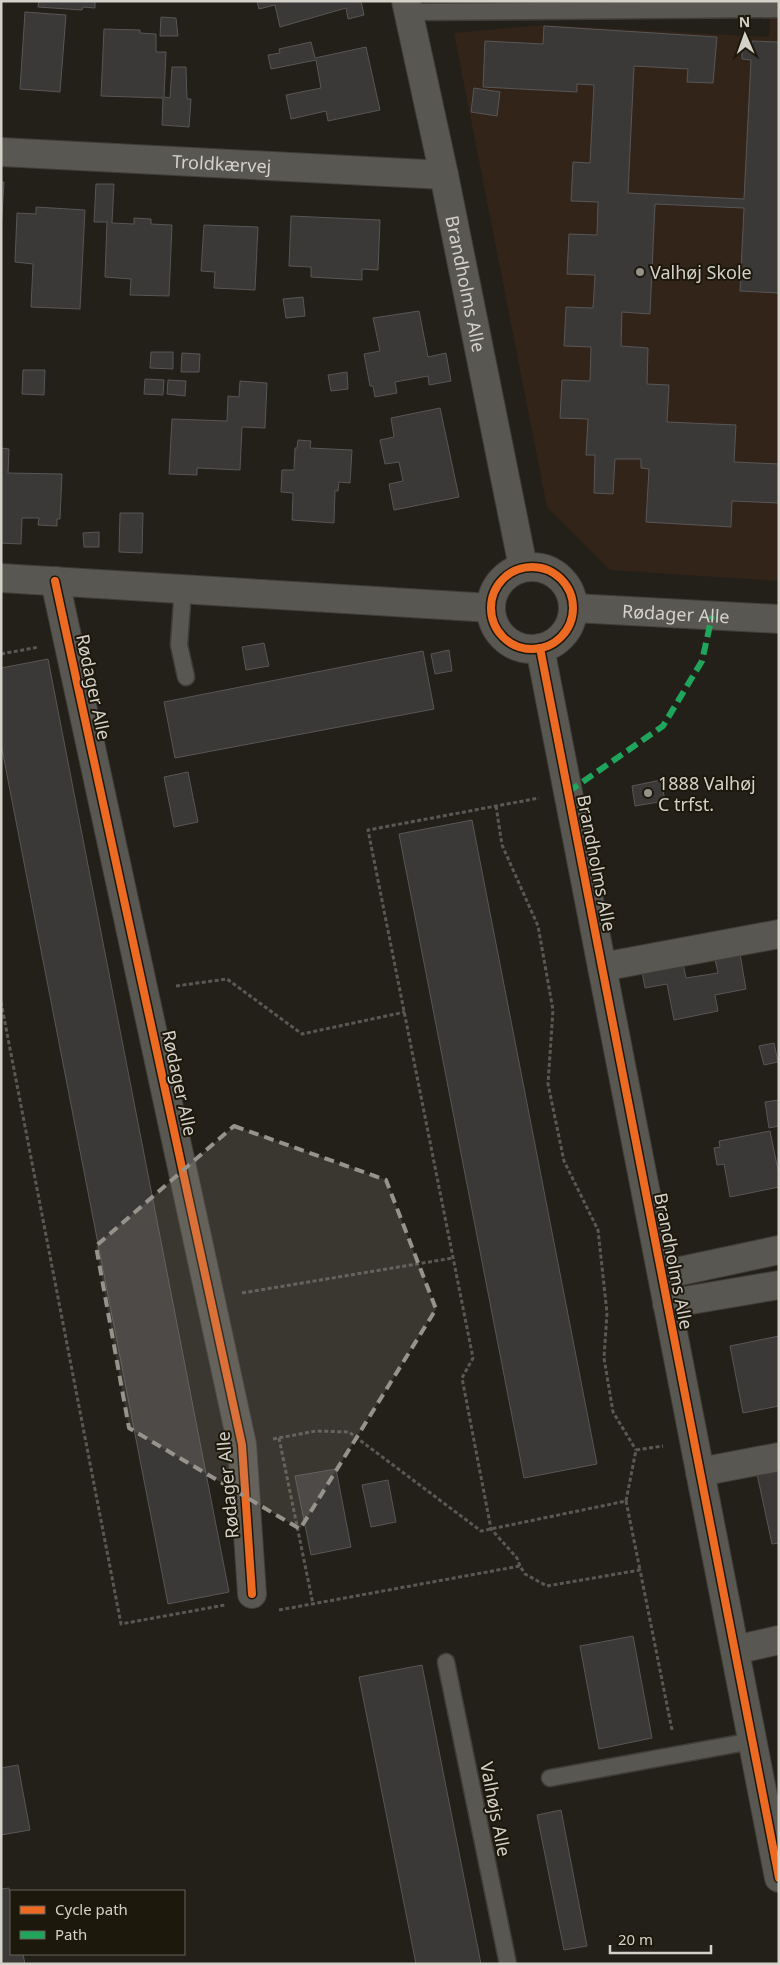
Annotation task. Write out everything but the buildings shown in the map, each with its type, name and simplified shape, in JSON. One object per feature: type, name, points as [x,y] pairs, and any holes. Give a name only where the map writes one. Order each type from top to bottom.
[{"type":"street","name":"Brandholms Alle","points":[[407,7],[444,174],[523,567]]},
{"type":"street","name":"Troldkærvej","points":[[1,152],[444,174]]},
{"type":"street","points":[[523,567],[548,569],[558,575],[569,590],[574,608],[571,622],[564,634],[553,643],[540,648],[526,649],[506,640],[493,622],[490,608],[493,594],[500,582],[510,572],[523,567]]},
{"type":"street","points":[[1,578],[490,608]]},
{"type":"street","name":"Rødager Alle","points":[[56,581],[242,1445],[252,1594]]},
{"type":"street","name":"Rødager Alle","points":[[574,608],[779,619]]},
{"type":"street","name":"Brandholms Alle","points":[[540,648],[752,1741],[771,1796],[779,1878]]},
{"type":"street","points":[[602,967],[779,934]]},
{"type":"street","name":"Brandholms Alle","points":[[662,1276],[779,1250]]},
{"type":"street","name":"Brandholms Alle","points":[[667,1304],[779,1285]]},
{"type":"street","points":[[700,1472],[779,1457]]},
{"type":"street","points":[[734,1650],[779,1640]]},
{"type":"lane","points":[[407,7],[753,5],[779,9]]},
{"type":"lane","points":[[183,589],[179,645],[186,677]]},
{"type":"lane","name":"Valhøjs Alle","points":[[446,1662],[508,1964]]},
{"type":"lane","points":[[550,1778],[752,1741]]},
{"type":"path","points":[[568,792],[368,830],[473,1358],[462,1378],[491,1529],[517,1558],[525,1574],[547,1586],[640,1570]]},
{"type":"path","points":[[496,806],[502,845],[538,926],[553,1010],[548,1084],[564,1161],[598,1230],[607,1313],[604,1358],[614,1412],[636,1450],[626,1501],[676,1755]]},
{"type":"path","points":[[145,990],[226,979],[302,1034],[405,1012]]},
{"type":"path","points":[[1,1002],[121,1624],[232,1604],[252,1594],[265,1613],[520,1566]]},
{"type":"path","points":[[210,1298],[453,1258]]},
{"type":"path","points":[[242,1445],[316,1430],[349,1432],[481,1530],[626,1501]]},
{"type":"path","points":[[279,1438],[313,1604]]},
{"type":"path","points":[[636,1450],[694,1440]]},
{"type":"highlighted area","points":[[234,1126],[386,1180],[436,1309],[300,1529],[129,1428],[96,1246]]},
{"type":"shaded area","name":"Valhøj Skole","points":[[771,1],[779,1],[779,581],[610,570],[547,507],[454,33],[545,25],[769,37]]},
{"type":"marked path","points":[[568,792],[663,726],[702,661],[712,616]]},
{"type":"cycle path","points":[[532,567],[548,570],[561,579],[570,592],[573,608],[570,624],[561,637],[548,646],[532,649],[516,646],[503,637],[494,624],[491,608],[494,592],[503,579],[516,570],[532,567]]},
{"type":"cycle path","points":[[55,581],[242,1445],[252,1594]]},
{"type":"cycle path","points":[[540,648],[779,1878]]},
{"type":"place","name":"Valhøj Skole","points":[[640,272]]},
{"type":"place","name":"1888 Valhøj C trfst.","points":[[648,793]]}]
